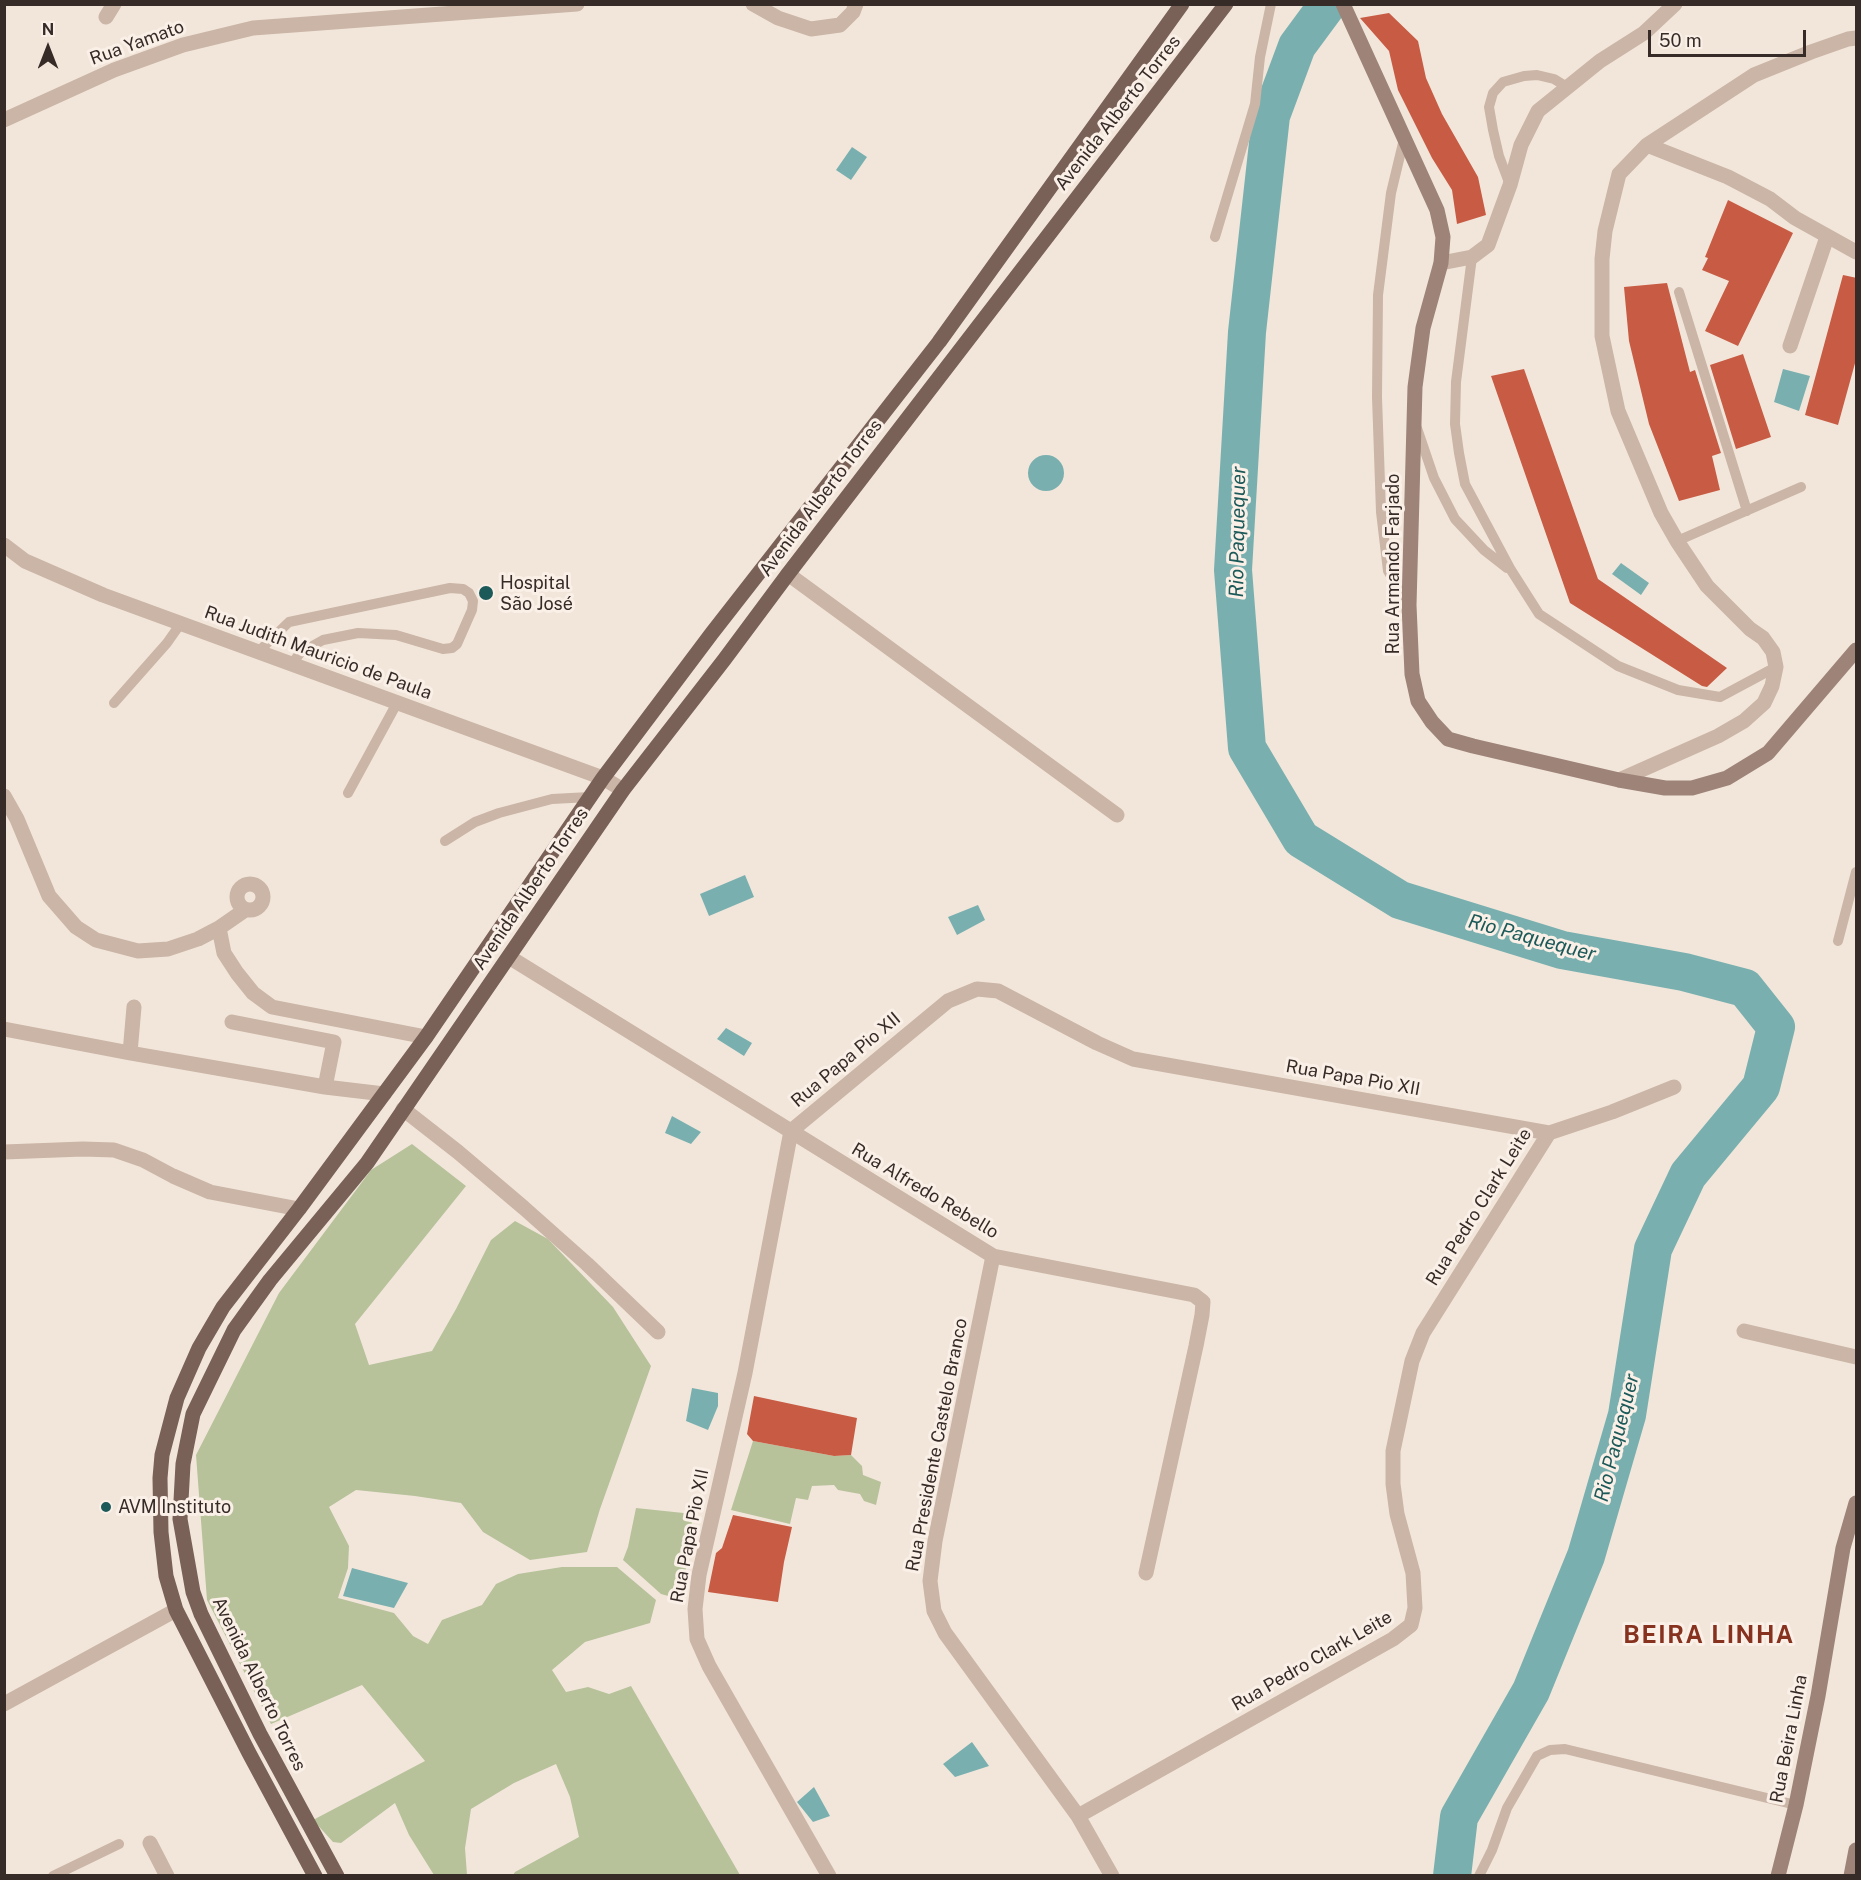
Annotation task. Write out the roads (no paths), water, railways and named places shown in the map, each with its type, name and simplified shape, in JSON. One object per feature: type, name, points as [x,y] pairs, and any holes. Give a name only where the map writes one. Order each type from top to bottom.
[{"type":"main road","name":"Avenida Alberto Torres","points":[[315,1875],[176,1610],[166,1576],[161,1532],[162,1455],[170,1420],[184,1382],[211,1327],[228,1300],[299,1209],[426,1037],[603,778],[711,633],[939,342],[1182,4]]},
{"type":"main road","name":"Avenida Alberto Torres","points":[[337,1875],[260,1734],[201,1614],[193,1592],[180,1519],[183,1464],[193,1414],[234,1330],[270,1280],[367,1163],[623,790],[1226,4]]},
{"type":"street","name":"Rua Yamato","points":[[4,120],[114,70],[183,45],[253,28],[577,4]]},
{"type":"street","points":[[753,4],[778,18],[811,29],[840,25],[854,12],[856,4]]},
{"type":"street","name":"Rua Armando Farjado","points":[[1343,4],[1437,210],[1443,237],[1440,262],[1423,328],[1415,387],[1408,605],[1412,674],[1418,701],[1432,722],[1448,739],[1473,746],[1619,780],[1665,788],[1692,788],[1727,778],[1768,753],[1857,650]]},
{"type":"street","points":[[1440,262],[1472,257],[1488,246],[1510,185],[1521,145],[1538,111],[1600,61],[1644,33],[1675,4]]},
{"type":"street","points":[[1619,780],[1718,736],[1744,721],[1764,703],[1772,686],[1776,667],[1773,652],[1764,638],[1750,629],[1707,586],[1677,541],[1661,513],[1618,411],[1602,336],[1602,259],[1609,208],[1619,174],[1647,145],[1754,75],[1848,39],[1857,39]]},
{"type":"street","points":[[1647,145],[1728,177],[1770,199],[1795,218],[1827,237],[1857,252]]},
{"type":"street","points":[[1790,346],[1827,237]]},
{"type":"street","name":"Rua Judith Mauricio de Paula","points":[[4,544],[25,561],[103,595],[603,778],[623,790]]},
{"type":"street","points":[[788,574],[1117,815]]},
{"type":"street","points":[[4,796],[17,819],[49,896],[76,927],[96,940],[138,951],[168,949],[198,939],[245,910]]},
{"type":"street","points":[[219,928],[224,953],[237,973],[253,993],[272,1007],[426,1037]]},
{"type":"street","name":"Rua Alfredo Rebello","points":[[509,957],[993,1256],[1194,1295],[1203,1302],[1196,1346],[1146,1574]]},
{"type":"street","name":"Rua Papa Pio XII","points":[[829,1875],[709,1666],[697,1639],[695,1609],[699,1575],[745,1373],[791,1131],[948,1001],[977,989],[998,991],[1097,1043],[1133,1059],[1549,1132],[1612,1112],[1674,1087]]},
{"type":"street","points":[[130,1053],[134,1007]]},
{"type":"street","points":[[232,1022],[334,1042],[325,1087]]},
{"type":"street","points":[[4,1029],[325,1087],[384,1094]]},
{"type":"street","points":[[403,1109],[524,1208],[587,1264],[657,1332]]},
{"type":"street","name":"Rua Pedro Clark Leite","points":[[1078,1815],[1383,1644],[1411,1625],[1415,1608],[1413,1573],[1397,1514],[1393,1484],[1393,1451],[1412,1361],[1423,1332],[1549,1132]]},
{"type":"street","points":[[4,1152],[114,1150],[143,1160],[210,1192],[299,1209]]},
{"type":"street","name":"Rua Presidente Castelo Branco","points":[[993,1256],[935,1541],[930,1581],[934,1611],[945,1633],[1078,1815],[1112,1875]]},
{"type":"street","points":[[1744,1331],[1857,1357]]},
{"type":"street","name":"Rua Beira Linha","points":[[1778,1875],[1796,1805],[1818,1696],[1843,1548],[1857,1503]]},
{"type":"street","points":[[4,1704],[176,1610]]},
{"type":"street","points":[[150,1843],[167,1875]]},
{"type":"street","points":[[1851,1875],[1857,1850]]},
{"type":"lane","points":[[1215,237],[1255,104],[1260,57],[1270,4]]},
{"type":"lane","points":[[1510,185],[1492,130],[1489,107],[1493,93],[1503,82],[1524,76],[1537,75],[1554,79],[1567,87]]},
{"type":"lane","points":[[1404,139],[1391,193],[1378,295],[1377,397],[1381,512],[1388,571],[1408,605]]},
{"type":"lane","points":[[1472,257],[1456,382],[1455,424],[1459,453],[1465,484],[1511,570],[1539,614],[1618,666],[1678,690],[1720,697],[1776,667]]},
{"type":"lane","points":[[1679,292],[1747,511]]},
{"type":"lane","points":[[1414,420],[1434,478],[1455,519],[1484,550],[1511,570]]},
{"type":"lane","points":[[1677,541],[1801,487]]},
{"type":"lane","points":[[258,652],[289,622],[450,588],[463,589],[469,593],[473,601],[472,610],[457,644],[452,648],[443,649],[396,635],[358,633],[323,640],[300,653],[292,664]]},
{"type":"lane","points":[[114,703],[181,623]]},
{"type":"lane","points":[[348,793],[397,703]]},
{"type":"lane","points":[[445,841],[476,822],[499,813],[552,800],[590,797]]},
{"type":"lane","points":[[1838,941],[1857,872]]},
{"type":"lane","points":[[1479,1875],[1492,1850],[1507,1808],[1537,1756],[1550,1750],[1565,1749],[1796,1805]]},
{"type":"lane","points":[[53,1875],[119,1844]]},
{"type":"water","points":[[852,147],[867,157],[851,180],[836,170]]},
{"type":"water","points":[[1783,369],[1810,376],[1799,411],[1774,402]]},
{"type":"water","points":[[1046,455],[1059,460],[1064,473],[1059,486],[1046,491],[1033,486],[1028,473],[1033,460]]},
{"type":"water","points":[[1621,563],[1649,583],[1641,595],[1612,574]]},
{"type":"water","points":[[745,875],[754,897],[709,916],[700,894]]},
{"type":"water","points":[[978,905],[985,920],[957,935],[948,917]]},
{"type":"water","points":[[726,1028],[752,1043],[744,1056],[717,1039]]},
{"type":"water","points":[[672,1116],[701,1132],[691,1144],[665,1133]]},
{"type":"water","points":[[692,1388],[718,1393],[718,1406],[708,1430],[686,1421]]},
{"type":"water","points":[[352,1568],[408,1583],[394,1608],[343,1596]]},
{"type":"water","points":[[972,1742],[989,1766],[955,1777],[943,1764]]},
{"type":"water","points":[[814,1787],[830,1816],[813,1822],[797,1802]]},
{"type":"waterway","name":"Rio Paquequer","points":[[1328,4],[1297,46],[1271,116],[1247,332],[1233,570],[1247,748],[1301,839],[1400,900],[1562,950],[1684,972],[1745,988],[1776,1027],[1761,1087],[1688,1175],[1653,1249],[1627,1415],[1586,1556],[1531,1691],[1459,1817],[1452,1876]]},
{"type":"place","name":"Hospital São José","points":[[486,593]]},
{"type":"place","name":"AVM Instituto","points":[[106,1507]]},
{"type":"district","name":"BEIRA LINHA","points":[[1709,1636]]}]
